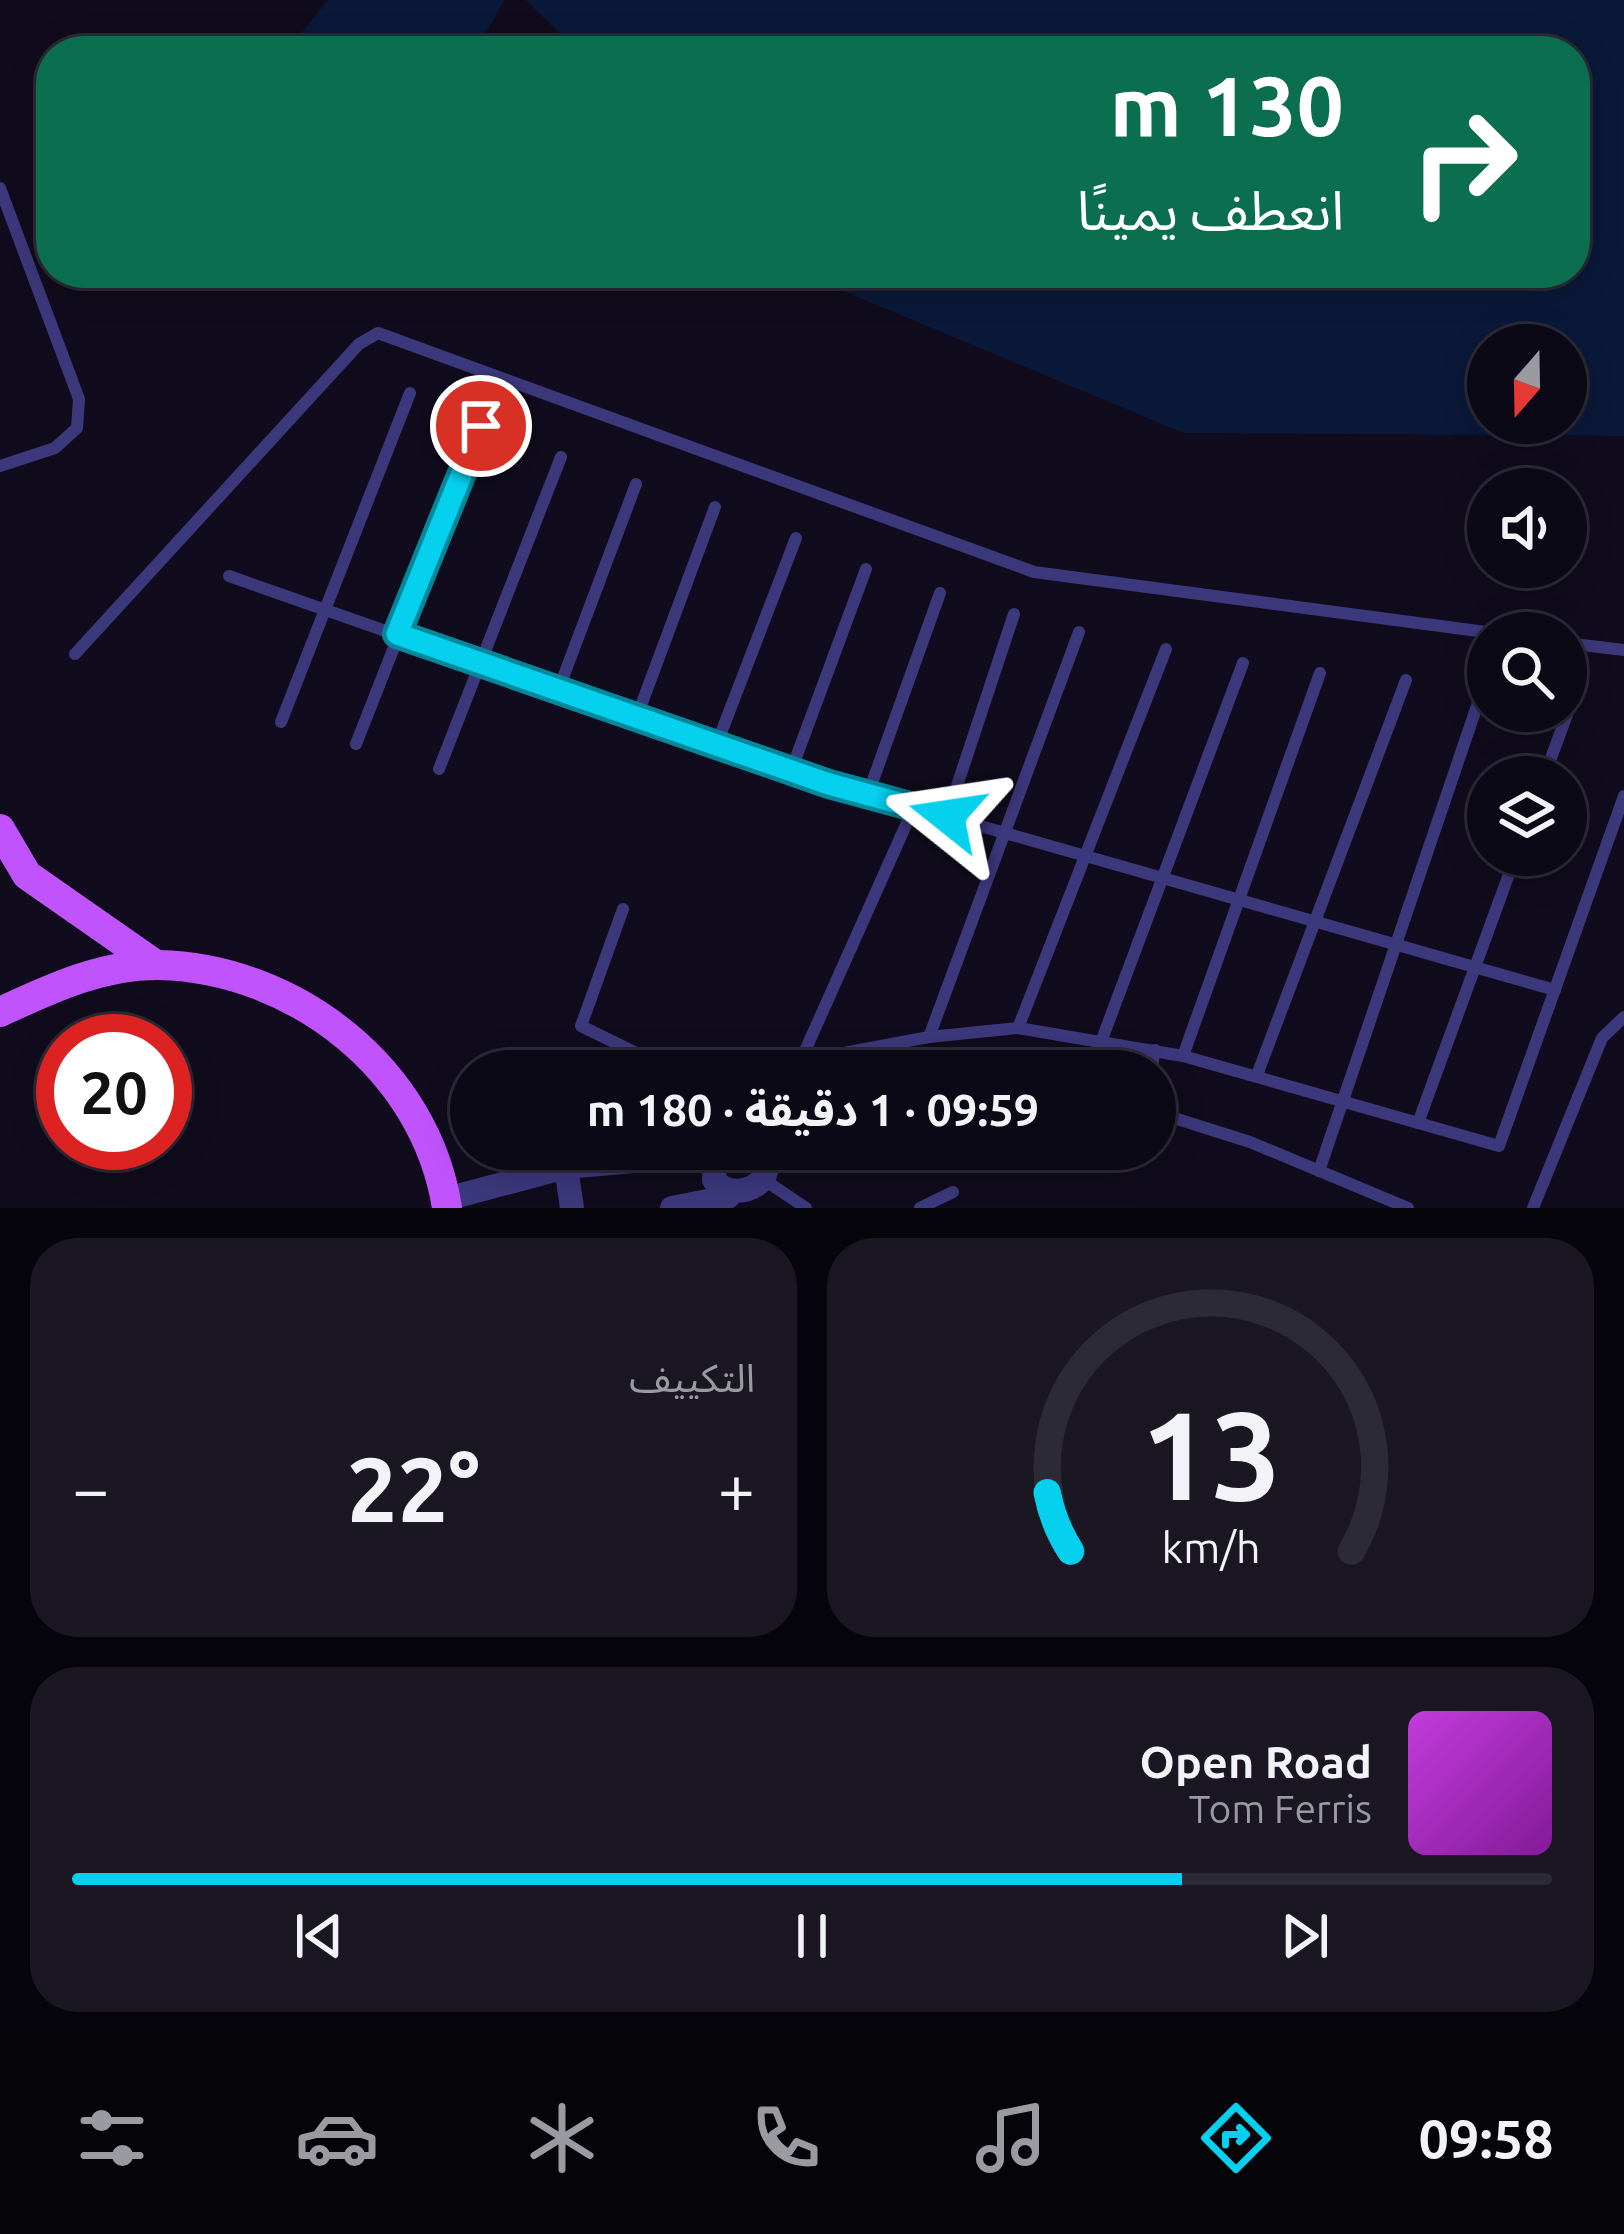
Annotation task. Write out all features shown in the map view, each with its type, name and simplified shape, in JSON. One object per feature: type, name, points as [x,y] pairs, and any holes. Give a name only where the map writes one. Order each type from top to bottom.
[{"type":"main road","points":[[0,829],[27,875],[156,965]]},
{"type":"main road","points":[[0,1012],[71,978],[156,965],[236,976],[310,1007],[373,1058],[419,1124],[447,1204]]},
{"type":"street","points":[[447,1204],[556,1170]]},
{"type":"street","points":[[566,1170],[572,1208]]},
{"type":"street","points":[[717,1170],[713,1180],[728,1197]]},
{"type":"street","points":[[672,1208],[728,1197],[751,1198],[766,1181],[765,1170]]},
{"type":"lane","points":[[0,188],[36,284]]},
{"type":"lane","points":[[0,466],[56,448],[77,428],[79,399],[37,288]]},
{"type":"lane","points":[[75,654],[358,344],[378,333],[1034,572],[1467,630]]},
{"type":"lane","points":[[281,722],[410,393]]},
{"type":"lane","points":[[356,744],[481,426]]},
{"type":"lane","points":[[439,769],[561,458]]},
{"type":"lane","points":[[558,691],[636,484]]},
{"type":"lane","points":[[636,719],[716,507]]},
{"type":"lane","points":[[716,746],[796,538]]},
{"type":"lane","points":[[791,771],[866,568]]},
{"type":"lane","points":[[229,576],[867,796],[1555,990]]},
{"type":"lane","points":[[867,796],[940,593]]},
{"type":"lane","points":[[947,816],[1014,614]]},
{"type":"lane","points":[[929,1036],[1079,632]]},
{"type":"lane","points":[[1587,646],[1624,650]]},
{"type":"lane","points":[[1018,1028],[1166,650]]},
{"type":"lane","points":[[1101,1042],[1244,663]]},
{"type":"lane","points":[[1184,1056],[1320,673]]},
{"type":"lane","points":[[1257,1075],[1406,680]]},
{"type":"lane","points":[[1319,1171],[1468,732]]},
{"type":"lane","points":[[1176,1054],[1499,1146],[1624,796]]},
{"type":"lane","points":[[806,1050],[914,806]]},
{"type":"lane","points":[[1418,1123],[1508,876]]},
{"type":"lane","points":[[623,909],[581,1026],[631,1050]]},
{"type":"lane","points":[[1533,1208],[1602,1038],[1624,1017]]},
{"type":"lane","points":[[868,1050],[929,1036],[1018,1028],[1155,1050]]},
{"type":"lane","points":[[1176,1120],[1408,1208]]},
{"type":"lane","points":[[766,1181],[806,1208]]},
{"type":"lane","points":[[920,1208],[953,1192]]},
{"type":"water","points":[[328,0],[504,0],[484,36],[299,36]]},
{"type":"water","points":[[526,0],[1624,0],[1624,436],[1587,436],[1587,324],[1467,324],[1467,435],[1184,433],[836,288],[1590,288],[1590,36],[562,36]]},
{"type":"route","points":[[481,426],[397,634],[829,784],[947,816]]}]
